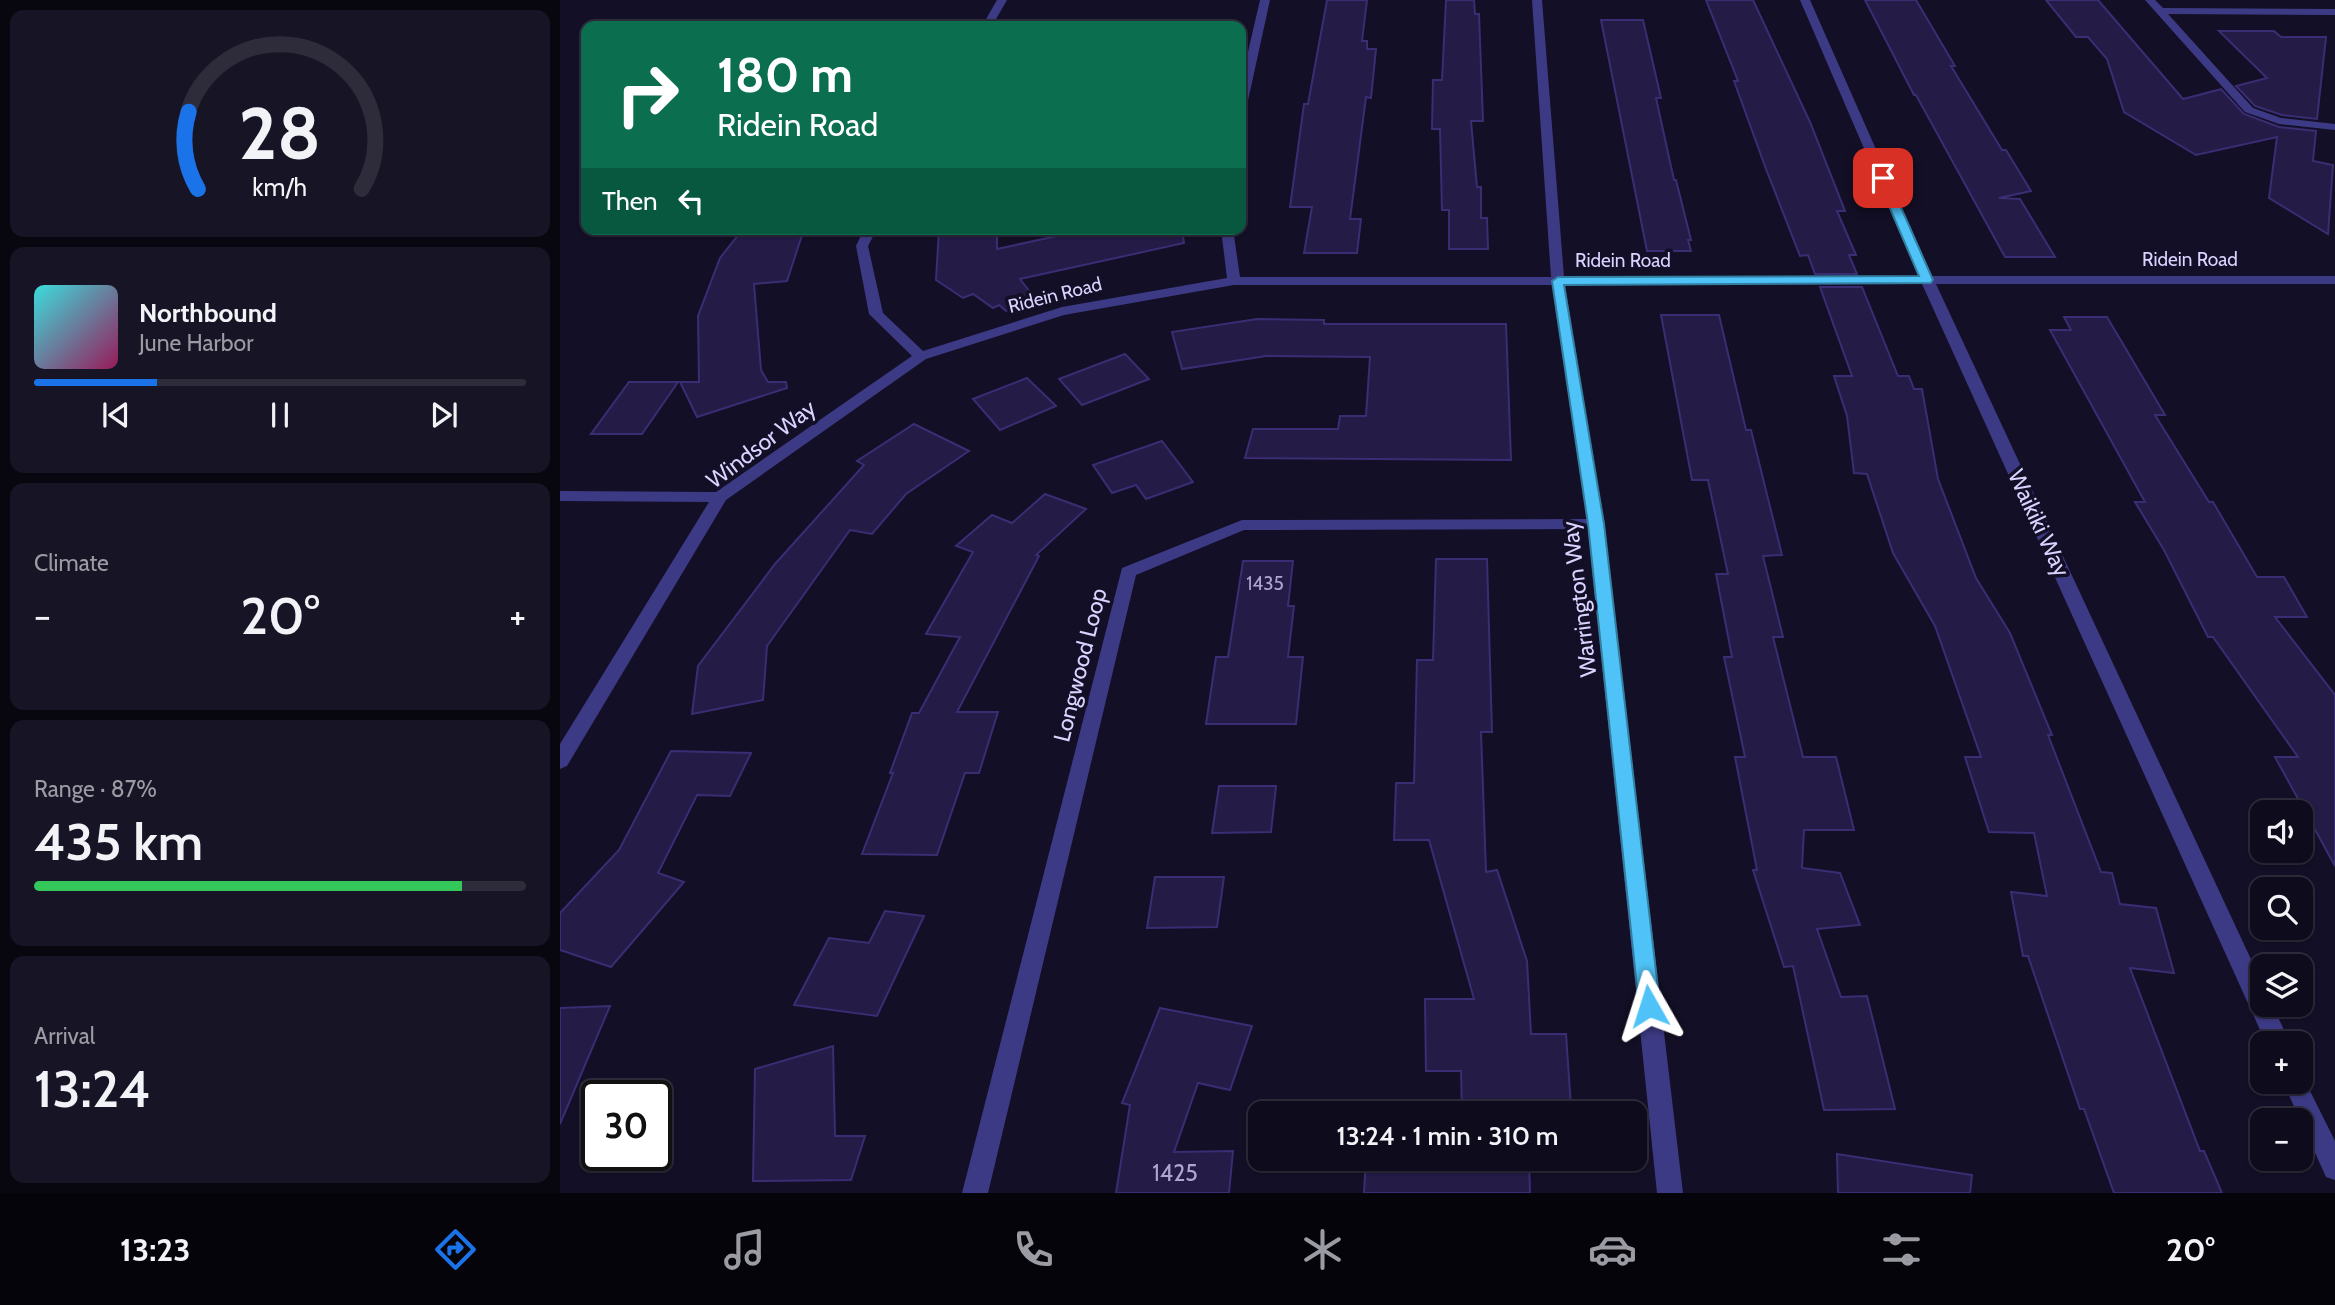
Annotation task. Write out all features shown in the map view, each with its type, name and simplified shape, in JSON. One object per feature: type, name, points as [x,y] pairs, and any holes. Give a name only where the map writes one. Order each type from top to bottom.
[{"type":"street","points":[[990,21],[1002,0]]},
{"type":"street","points":[[1246,83],[1265,0]]},
{"type":"street","name":"Warrington Way","points":[[1537,0],[1558,281],[1596,524],[1670,1193]]},
{"type":"street","name":"Waikiki Way","points":[[1805,0],[1927,280],[2272,1031]]},
{"type":"street","points":[[2150,0],[2249,110],[2279,121],[2335,127]]},
{"type":"street","points":[[2161,11],[2335,12]]},
{"type":"street","points":[[868,235],[862,246],[876,314],[921,356]]},
{"type":"street","points":[[1228,235],[1234,281]]},
{"type":"street","name":"Ridein Road","points":[[921,356],[1062,311],[1234,281],[2335,280]]},
{"type":"street","name":"Windsor Way","points":[[560,761],[720,497],[921,356]]},
{"type":"street","points":[[560,496],[720,497]]},
{"type":"street","name":"Longwood Loop","points":[[975,1193],[1128,572],[1242,525],[1596,524]]},
{"type":"street","points":[[2301,1094],[2335,1168]]},
{"type":"building","points":[[1327,0],[1367,0],[1362,41],[1367,41],[1367,49],[1376,49],[1371,98],[1366,97],[1350,219],[1361,219],[1357,253],[1304,253],[1312,207],[1290,207],[1304,104],[1308,104]]},
{"type":"building","points":[[1446,0],[1474,0],[1475,14],[1479,14],[1483,121],[1471,121],[1477,187],[1481,187],[1481,218],[1487,218],[1488,249],[1449,249],[1449,210],[1442,210],[1440,129],[1432,129],[1433,80],[1442,80]]},
{"type":"building","points":[[1706,0],[1753,0],[1810,122],[1845,211],[1837,211],[1856,255],[1849,255],[1857,274],[1815,274],[1808,255],[1800,256],[1734,81],[1738,81]]},
{"type":"building","points":[[1865,0],[1916,0],[1955,66],[1951,66],[2002,150],[2006,150],[2031,191],[1999,198],[2020,199],[2055,257],[2005,257],[1914,95]]},
{"type":"building","points":[[2046,0],[2098,0],[2183,99],[2221,89],[2244,114],[2279,127],[2316,131],[2313,161],[2333,165],[2328,234],[2269,198],[2277,137],[2196,155],[2124,112],[2107,59],[2088,37],[2076,37]]},
{"type":"building","points":[[1601,20],[1643,20],[1661,98],[1656,98],[1674,180],[1691,240],[1688,240],[1691,251],[1647,251]]},
{"type":"building","points":[[2219,31],[2274,31],[2281,37],[2326,37],[2317,119],[2282,115],[2255,106],[2236,86],[2267,78]]},
{"type":"building","points":[[738,235],[802,235],[787,281],[754,284],[761,370],[768,382],[786,382],[787,388],[697,417],[680,382],[699,382],[698,316],[720,258]]},
{"type":"building","points":[[939,235],[997,235],[997,249],[1061,235],[1183,235],[1184,243],[1020,279],[1037,301],[1006,311],[999,305],[993,308],[973,294],[963,298],[936,280]]},
{"type":"building","points":[[1820,287],[1862,287],[1898,376],[1909,376],[1914,389],[1922,389],[1938,479],[1976,578],[2010,633],[2052,735],[2048,735],[2101,872],[2112,873],[2120,904],[2156,908],[2174,973],[2130,968],[2200,1151],[2204,1151],[2222,1193],[2114,1193],[2084,1109],[2080,1109],[2028,956],[2023,956],[2011,892],[2047,896],[2034,833],[1989,832],[1965,757],[1981,757],[1935,626],[1893,553],[1867,474],[1854,473],[1847,416],[1834,376],[1852,376]]},
{"type":"building","points":[[1661,315],[1719,315],[1746,430],[1751,430],[1782,555],[1763,556],[1783,637],[1773,637],[1803,757],[1836,757],[1854,830],[1804,830],[1802,868],[1840,873],[1860,925],[1817,929],[1841,997],[1867,996],[1895,1109],[1824,1110],[1793,966],[1784,967],[1753,870],[1757,870],[1735,757],[1745,757],[1724,657],[1732,657],[1716,574],[1728,574],[1708,480],[1692,480]]},
{"type":"building","points":[[2064,317],[2107,317],[2165,415],[2155,415],[2209,502],[2213,502],[2257,577],[2284,577],[2307,617],[2275,617],[2335,695],[2335,866],[2313,826],[2313,800],[2299,800],[2275,757],[2298,757],[2213,637],[2208,637],[2164,550],[2135,502],[2145,502],[2050,330],[2071,330]]},
{"type":"building","points":[[1257,319],[1324,320],[1324,324],[1506,324],[1511,460],[1245,458],[1253,429],[1338,429],[1340,416],[1366,416],[1370,357],[1266,356],[1182,369],[1172,332]]},
{"type":"building","points":[[1125,354],[1149,379],[1082,405],[1059,379]]},
{"type":"building","points":[[1027,378],[1056,406],[1000,430],[973,399]]},
{"type":"building","points":[[629,382],[678,382],[642,434],[591,434]]},
{"type":"building","points":[[914,424],[969,451],[906,494],[872,534],[850,530],[767,646],[763,700],[692,714],[698,666],[775,564],[864,465],[857,461]]},
{"type":"building","points":[[1162,441],[1193,482],[1146,499],[1136,485],[1112,493],[1093,465]]},
{"type":"building","points":[[1045,494],[1086,509],[1036,555],[1039,556],[957,712],[998,712],[979,773],[965,773],[937,855],[862,854],[893,773],[890,773],[912,713],[919,713],[960,637],[926,634],[973,552],[956,546],[992,515],[1012,523]]},
{"type":"building","points":[[1436,559],[1487,559],[1492,732],[1481,732],[1486,872],[1497,870],[1527,961],[1531,1034],[1566,1034],[1571,1101],[1462,1101],[1461,1071],[1426,1071],[1425,999],[1474,999],[1429,840],[1394,840],[1396,783],[1414,783],[1417,660],[1433,660]]},
{"type":"building","points":[[1243,561],[1293,561],[1288,606],[1294,606],[1288,657],[1303,657],[1296,724],[1206,724],[1216,657],[1228,657]]},
{"type":"building","points":[[671,751],[751,753],[730,796],[697,795],[658,873],[684,882],[611,967],[560,950],[560,913],[619,850]]},
{"type":"building","points":[[1219,786],[1276,786],[1271,832],[1212,833]]},
{"type":"building","points":[[1155,877],[1224,877],[1217,927],[1147,928]]},
{"type":"building","points":[[885,911],[924,916],[877,1016],[794,1005],[829,938],[869,943]]},
{"type":"building","points":[[610,1006],[560,1124],[560,1008]]},
{"type":"building","points":[[1160,1008],[1252,1026],[1230,1090],[1198,1083],[1174,1152],[1233,1151],[1229,1193],[1116,1193],[1130,1105],[1122,1103]]},
{"type":"building","points":[[833,1046],[835,1136],[865,1136],[851,1180],[753,1181],[755,1069]]},
{"type":"building","points":[[1837,1154],[1972,1175],[1970,1193],[1838,1193]]},
{"type":"building","points":[[1365,1171],[1529,1171],[1530,1193],[1364,1193]]},
{"type":"route","points":[[1649,1006],[1596,524],[1558,281],[1927,280],[1883,178]]}]
